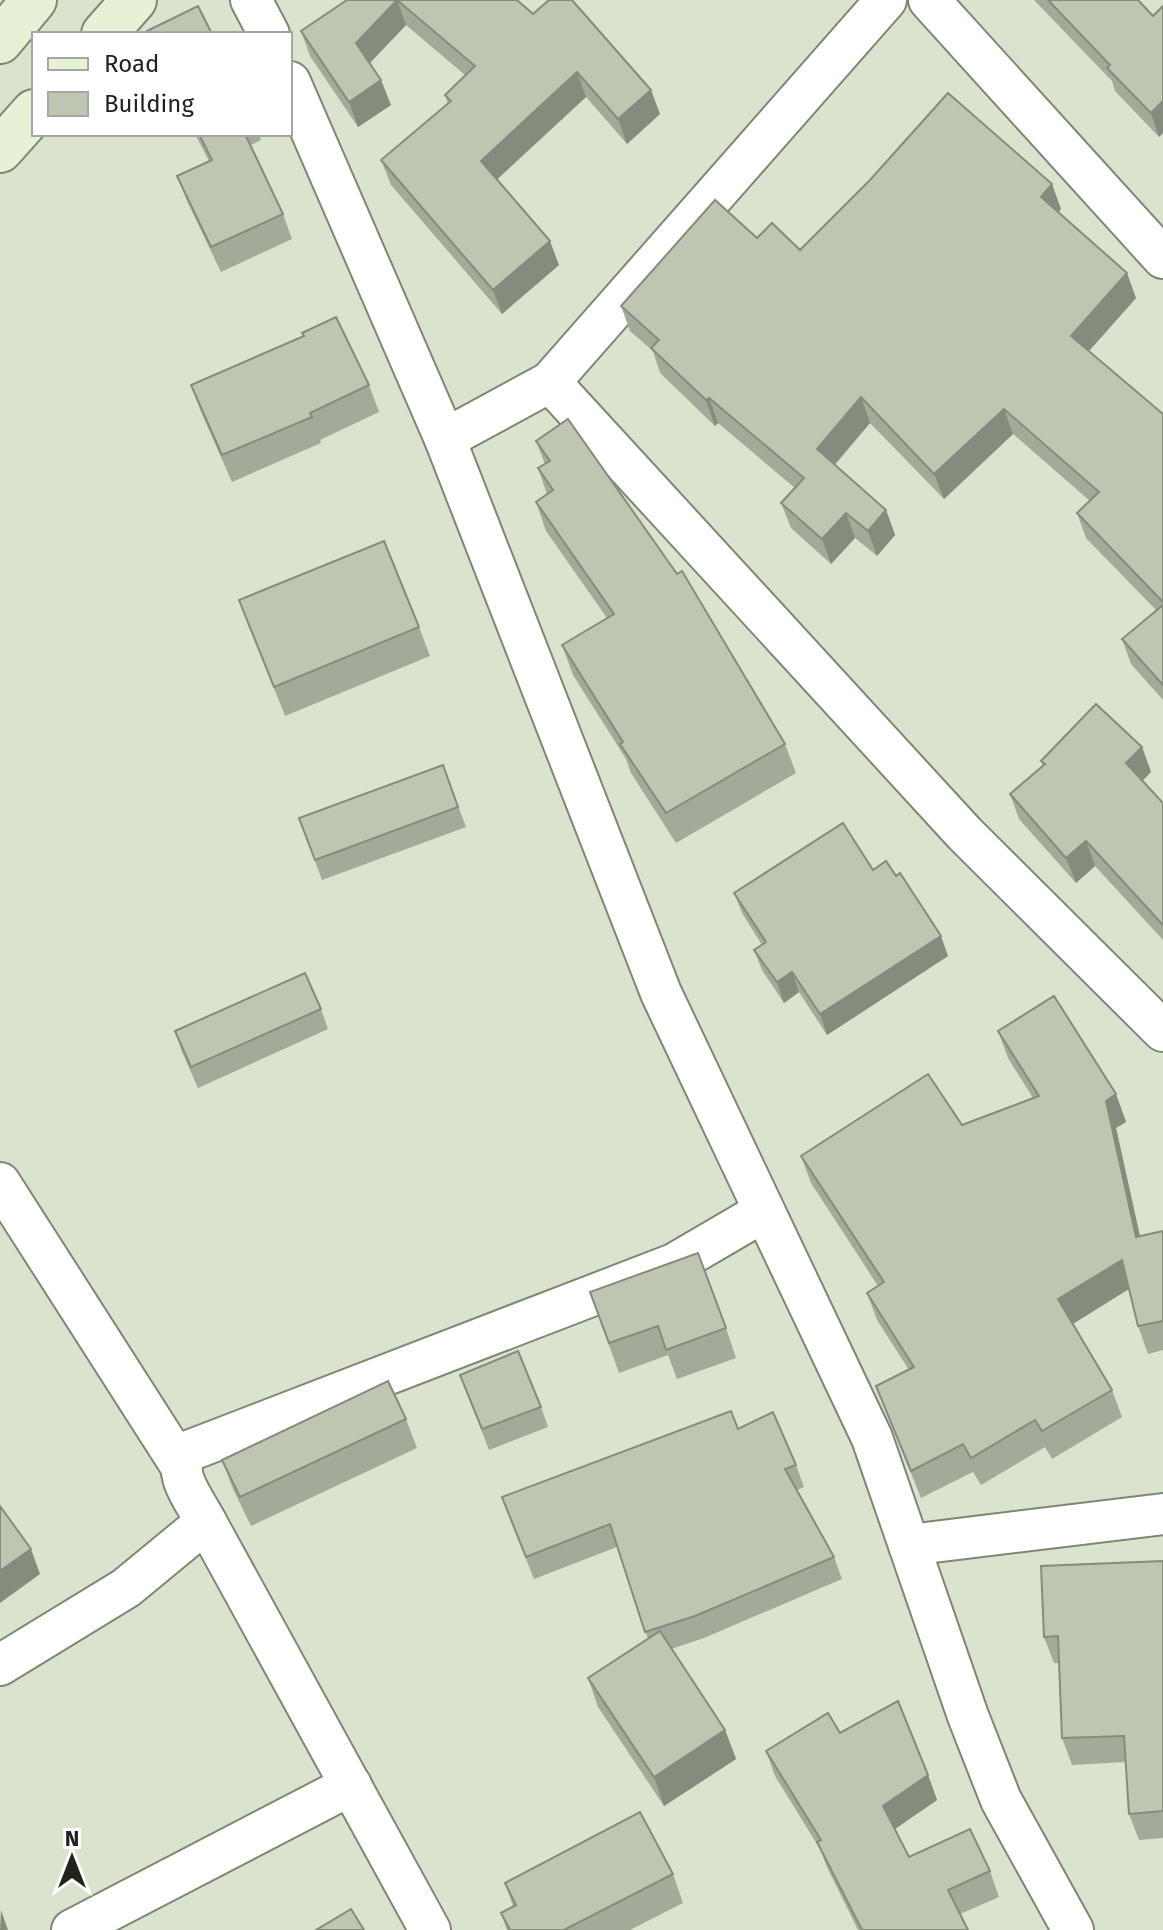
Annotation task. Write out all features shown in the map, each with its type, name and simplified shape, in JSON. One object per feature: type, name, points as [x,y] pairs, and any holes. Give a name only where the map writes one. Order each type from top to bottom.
[{"type":"main road","points":[[0,41],[34,0]]},
{"type":"main road","points":[[106,32],[134,0]]},
{"type":"main road","points":[[0,150],[32,114]]},
{"type":"street","points":[[251,0],[268,32]]},
{"type":"street","points":[[445,439],[550,382],[886,0]]},
{"type":"street","points":[[929,0],[1163,258]]},
{"type":"street","points":[[292,87],[445,439],[661,993],[866,1424],[898,1505],[909,1545],[1001,1800],[1073,1930]]},
{"type":"street","points":[[550,382],[965,834],[1163,1031]]},
{"type":"street","points":[[0,1183],[179,1463],[181,1476],[430,1930]]},
{"type":"street","points":[[179,1463],[186,1452],[674,1264],[763,1212]]},
{"type":"street","points":[[909,1545],[1163,1514]]},
{"type":"street","points":[[0,1665],[126,1588],[206,1522]]},
{"type":"street","points":[[72,1930],[351,1785]]},
{"type":"building","points":[[347,0],[397,0],[356,43],[381,80],[349,102],[301,31]]},
{"type":"building","points":[[397,0],[517,0],[533,14],[549,0],[572,0],[651,90],[618,119],[577,72],[481,161],[550,241],[493,290],[381,160],[451,101],[445,95],[475,66]]},
{"type":"building","points":[[1048,0],[1138,0],[1153,16],[1163,6],[1163,101],[1151,113]]},
{"type":"building","points":[[198,6],[211,32],[148,32]]},
{"type":"building","points":[[948,93],[1052,184],[1041,197],[1127,273],[1071,336],[1163,414],[1163,602],[1077,513],[1099,492],[1004,409],[934,474],[861,397],[817,449],[886,510],[868,531],[846,513],[822,539],[781,503],[804,478],[709,398],[706,400],[651,348],[659,340],[621,306],[715,200],[757,238],[772,223],[800,250],[870,180]]},
{"type":"building","points":[[200,136],[246,136],[283,214],[211,247],[177,176],[212,160]]},
{"type":"building","points":[[336,317],[369,385],[310,413],[312,417],[222,455],[191,385],[304,336],[302,333]]},
{"type":"building","points":[[568,419],[677,574],[682,571],[785,744],[666,813],[620,744],[623,742],[562,645],[614,614],[536,502],[553,490],[538,468],[550,461],[536,441]]},
{"type":"building","points":[[384,541],[419,627],[274,687],[239,600]]},
{"type":"building","points":[[1163,605],[1163,685],[1122,639]]},
{"type":"building","points":[[1096,704],[1142,747],[1126,763],[1163,803],[1163,925],[1086,841],[1066,858],[1010,794],[1045,764],[1041,761]]},
{"type":"building","points":[[443,765],[458,807],[315,860],[299,818]]},
{"type":"building","points":[[843,823],[873,870],[886,861],[896,876],[900,873],[941,936],[820,1014],[792,972],[777,982],[754,950],[766,942],[734,893]]},
{"type":"building","points":[[305,973],[321,1009],[191,1067],[175,1031]]},
{"type":"building","points":[[1054,996],[1116,1094],[1106,1101],[1136,1237],[1163,1231],[1163,1321],[1138,1326],[1122,1260],[1058,1299],[1112,1390],[1042,1431],[1035,1420],[971,1458],[963,1444],[911,1471],[876,1386],[914,1367],[867,1293],[884,1282],[801,1156],[928,1074],[962,1125],[1039,1096],[998,1031]]},
{"type":"building","points":[[698,1253],[726,1328],[666,1350],[658,1326],[609,1343],[590,1292]]},
{"type":"building","points":[[518,1351],[541,1407],[482,1429],[460,1375]]},
{"type":"building","points":[[388,1381],[406,1419],[240,1497],[222,1460]]},
{"type":"building","points":[[731,1411],[738,1429],[773,1412],[796,1465],[785,1469],[834,1557],[695,1616],[645,1632],[610,1524],[526,1557],[502,1497]]},
{"type":"building","points":[[0,1506],[31,1549],[0,1571]]},
{"type":"building","points":[[1163,1561],[1163,1811],[1129,1814],[1124,1736],[1062,1738],[1058,1636],[1044,1637],[1041,1566]]},
{"type":"building","points":[[660,1631],[725,1730],[654,1777],[588,1678]]},
{"type":"building","points":[[898,1701],[928,1775],[883,1806],[909,1857],[970,1829],[990,1871],[948,1890],[968,1930],[862,1930],[817,1842],[821,1840],[766,1751],[828,1713],[840,1733]]},
{"type":"building","points":[[640,1812],[673,1874],[564,1930],[510,1930],[501,1913],[516,1905],[505,1883]]},
{"type":"building","points":[[351,1909],[364,1930],[316,1930]]}]
